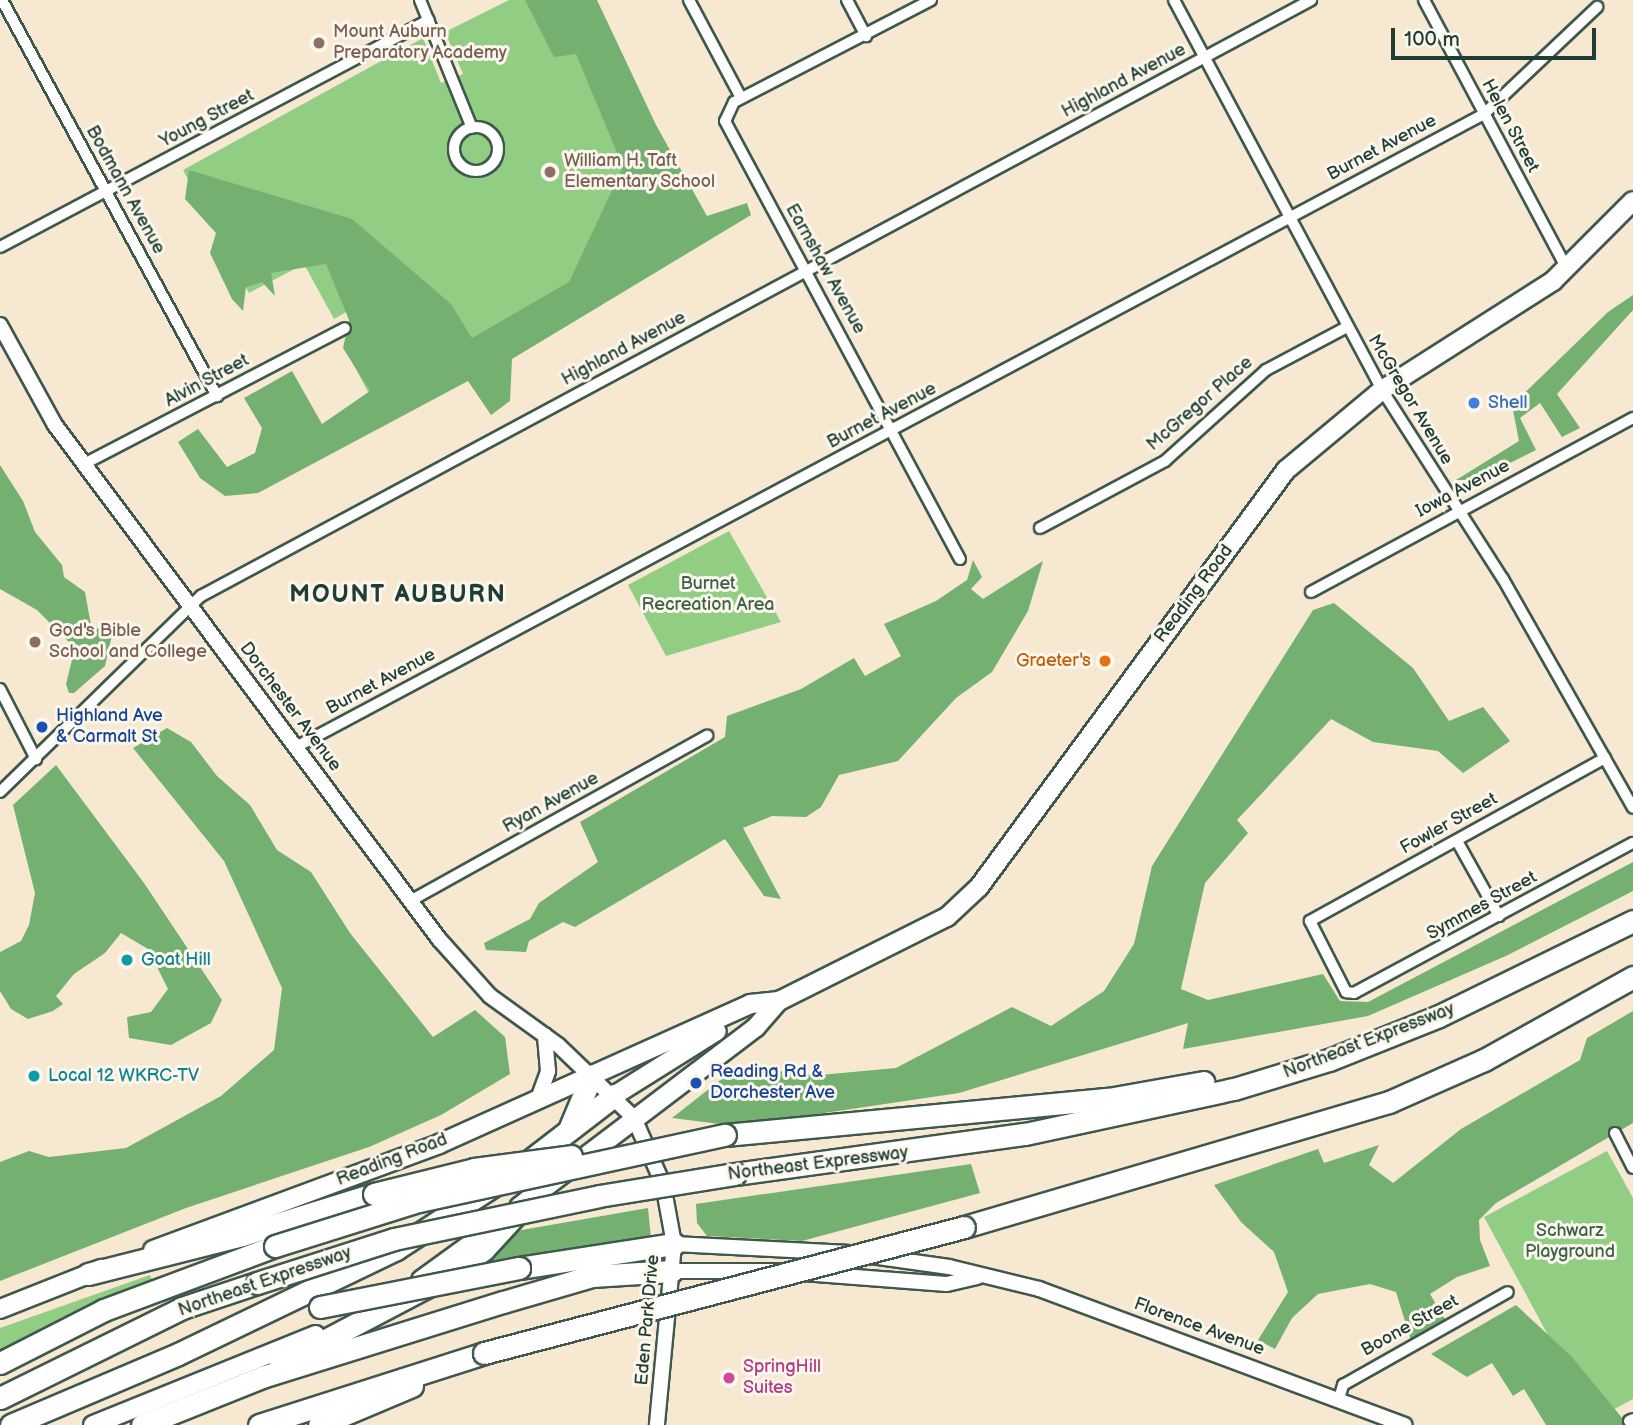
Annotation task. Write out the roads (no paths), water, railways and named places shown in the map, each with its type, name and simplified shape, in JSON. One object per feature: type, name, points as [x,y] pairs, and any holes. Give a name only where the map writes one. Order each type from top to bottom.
[{"type":"highway","name":"Northeast Expressway","points":[[0,1398],[182,1308],[394,1239],[599,1196],[735,1174],[893,1155],[1087,1122],[1234,1089],[1329,1060],[1464,1005],[1633,921]]},
{"type":"highway","points":[[260,1425],[484,1353],[964,1227],[1244,1148],[1389,1102],[1484,1060],[1633,977]]},
{"type":"highway","points":[[88,1274],[242,1235],[374,1194],[474,1169],[725,1135],[1108,1099],[1329,1060]]},
{"type":"highway","points":[[563,1138],[580,1111],[592,1075]]},
{"type":"highway","points":[[11,1425],[244,1323],[396,1250],[563,1138],[615,1095]]},
{"type":"highway","points":[[0,1363],[104,1310],[275,1246],[419,1201],[725,1135]]},
{"type":"highway","points":[[262,1377],[290,1356],[360,1325],[447,1276],[484,1249],[529,1200]]},
{"type":"highway","points":[[244,1323],[519,1268],[674,1244]]},
{"type":"highway","points":[[142,1425],[262,1377],[592,1276],[673,1271]]},
{"type":"highway","points":[[319,1425],[484,1353]]},
{"type":"main road","name":"Reading Road","points":[[0,1309],[439,1144],[592,1075],[621,1066],[733,1012],[779,1001],[931,927],[967,901],[1286,470],[1382,390],[1518,307],[1567,269],[1633,201]]},
{"type":"main road","name":"Reading Road","points":[[93,1425],[351,1321],[450,1262],[634,1118],[756,1027],[779,1001]]},
{"type":"main road","points":[[615,1095],[721,1030],[733,1012]]},
{"type":"street","name":"Bodmann Avenue","points":[[2,0],[217,396]]},
{"type":"street","points":[[419,0],[472,128]]},
{"type":"street","points":[[689,0],[741,98],[932,0]]},
{"type":"street","points":[[847,0],[866,36]]},
{"type":"street","name":"McGregor Avenue","points":[[1174,0],[1382,390],[1457,512],[1503,579],[1633,808]]},
{"type":"street","name":"Highland Avenue","points":[[0,792],[188,605],[1311,0]]},
{"type":"street","name":"Helen Street","points":[[1424,0],[1567,269]]},
{"type":"street","name":"Burnet Avenue","points":[[296,747],[1484,114],[1597,7]]},
{"type":"street","name":"Young Street","points":[[0,247],[429,20]]},
{"type":"street","name":"Earnshaw Avenue","points":[[741,98],[729,107],[727,129],[807,271],[960,559]]},
{"type":"street","points":[[472,128],[492,134],[497,144],[493,163],[482,171],[464,168],[454,150],[461,133],[472,128]]},
{"type":"street","name":"Dorchester Avenue","points":[[0,325],[55,425],[439,939],[490,996],[545,1035],[592,1075]]},
{"type":"street","name":"McGregor Place","points":[[1040,528],[1165,460],[1266,370],[1347,327]]},
{"type":"street","name":"Alvin Street","points":[[85,464],[345,328]]},
{"type":"street","name":"Iowa Avenue","points":[[1311,592],[1633,418]]},
{"type":"street","points":[[0,689],[36,759]]},
{"type":"street","name":"Ryan Avenue","points":[[412,900],[707,736]]},
{"type":"street","name":"Fowler Street","points":[[1346,992],[1310,921],[1605,758]]},
{"type":"street","points":[[1457,841],[1499,916]]},
{"type":"street","name":"Symmes Street","points":[[1346,992],[1367,989],[1633,843]]},
{"type":"street","points":[[538,1099],[548,1071],[545,1035]]},
{"type":"street","name":"Eden Park Drive","points":[[592,1075],[615,1095],[634,1118],[663,1184],[674,1244],[657,1425]]},
{"type":"street","points":[[1615,1133],[1633,1168]]},
{"type":"street","name":"Florence Avenue","points":[[674,1244],[835,1251],[948,1266],[978,1277],[1039,1289],[1404,1425]]},
{"type":"street","name":"Florence Avenue","points":[[673,1271],[742,1269],[947,1284],[978,1277]]},
{"type":"street","name":"Boone Street","points":[[1339,1399],[1343,1384],[1508,1292]]},
{"type":"place","name":"Mount Auburn Preparatory Academy","points":[[319,43]]},
{"type":"place","name":"William H. Taft Elementary School","points":[[550,172]]},
{"type":"place","name":"Shell","points":[[1474,403]]},
{"type":"place","name":"God's Bible School and College","points":[[35,642]]},
{"type":"place","name":"Graeter's","points":[[1105,661]]},
{"type":"place","name":"Highland Ave & Carmalt St","points":[[42,727]]},
{"type":"place","name":"Goat Hill","points":[[127,960]]},
{"type":"place","name":"Local 12 WKRC-TV","points":[[34,1076]]},
{"type":"place","name":"Reading Rd & Dorchester Ave","points":[[696,1083]]},
{"type":"place","name":"SpringHill Suites","points":[[729,1378]]},
{"type":"district","name":"MOUNT AUBURN","points":[[398,595]]},
{"type":"park label","name":"Burnet Recreation Area","points":[[708,595]]},
{"type":"park label","name":"Schwarz Playground","points":[[1570,1242]]}]
